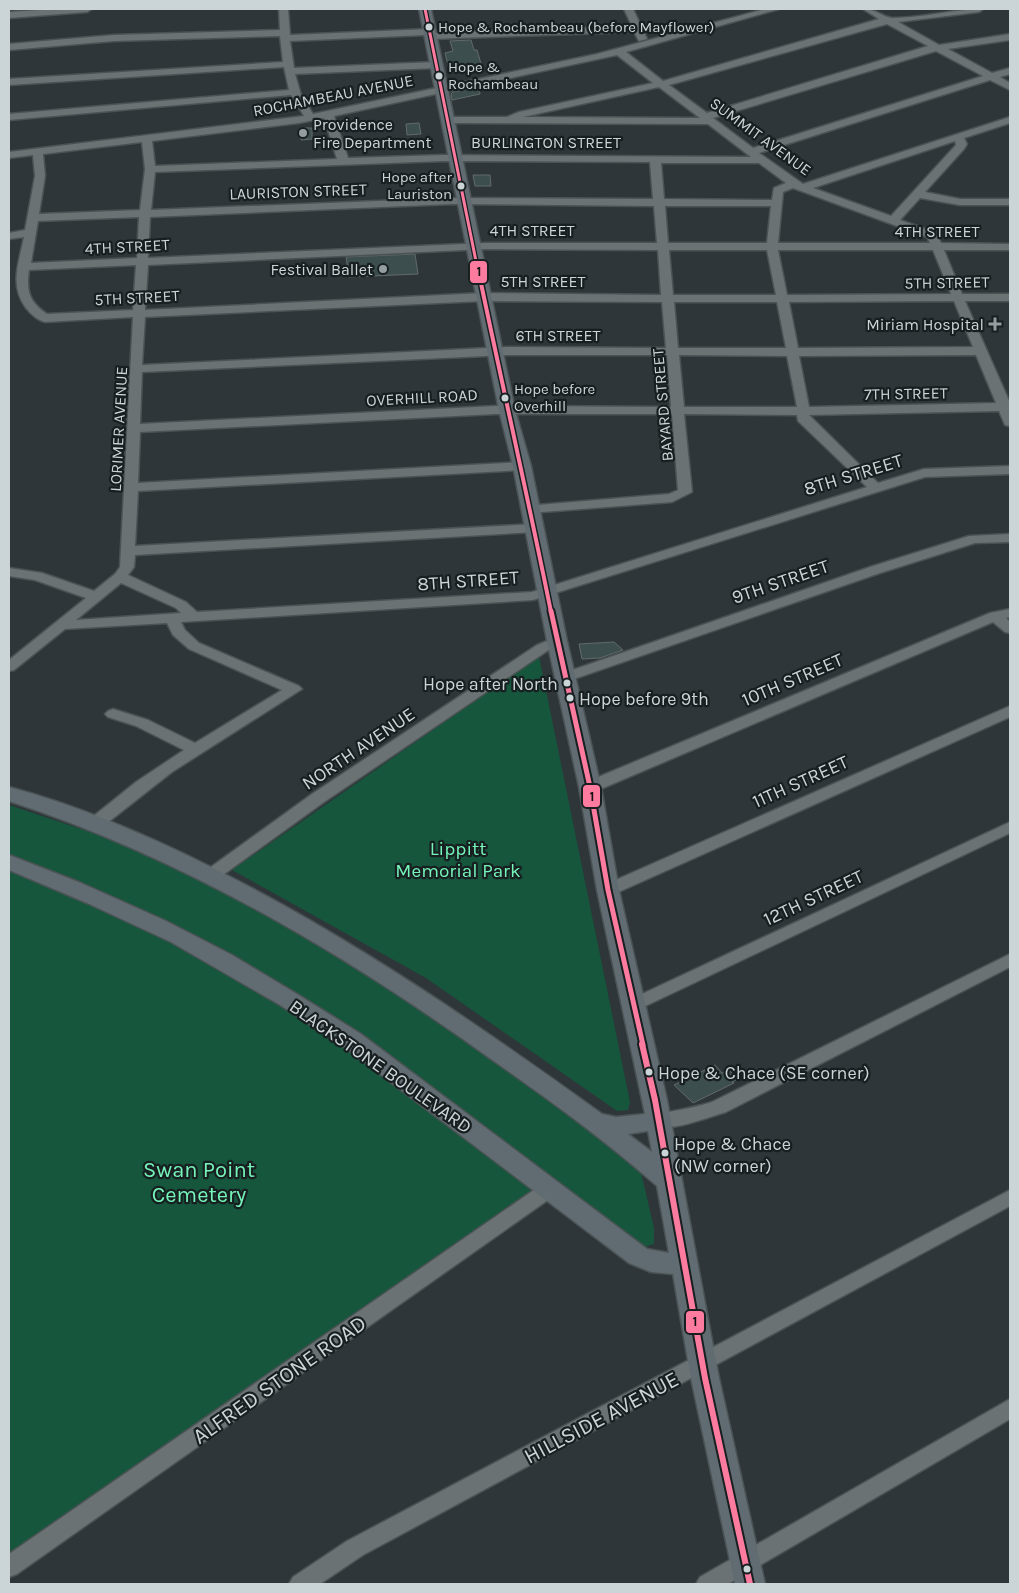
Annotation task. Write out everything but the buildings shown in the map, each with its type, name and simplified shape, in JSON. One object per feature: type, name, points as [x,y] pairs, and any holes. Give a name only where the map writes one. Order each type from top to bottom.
[{"type":"main road","points":[[425,9],[483,297],[507,410],[522,466],[557,641],[590,787],[608,890],[659,1121],[668,1180],[702,1362],[748,1573]]},
{"type":"main road","points":[[9,794],[96,823],[129,837],[210,876],[320,935],[382,972],[468,1030],[595,1122],[668,1180]]},
{"type":"main road","name":"BLACKSTONE BOULEVARD","points":[[9,862],[87,893],[180,937],[302,1008],[360,1046],[548,1190],[638,1256],[651,1262],[683,1264]]},
{"type":"main road","points":[[595,1122],[616,1126],[659,1121]]},
{"type":"street","points":[[9,15],[87,9]]},
{"type":"street","points":[[283,9],[290,67],[296,92],[310,117]]},
{"type":"street","points":[[629,9],[645,44]]},
{"type":"street","name":"ROCHAMBEAU AVENUE","points":[[9,154],[328,114],[619,52],[774,9]]},
{"type":"street","points":[[867,9],[1010,87]]},
{"type":"street","points":[[510,120],[519,115],[662,84],[890,21],[979,9]]},
{"type":"street","points":[[9,47],[114,38],[638,29]]},
{"type":"street","points":[[448,120],[708,119],[937,48],[1010,37]]},
{"type":"street","name":"SUMMIT AVENUE","points":[[619,52],[798,186],[932,235],[980,351],[1007,407],[1010,422]]},
{"type":"street","points":[[9,82],[91,75],[143,75],[290,67],[436,65]]},
{"type":"street","points":[[752,152],[1010,71]]},
{"type":"street","points":[[9,117],[296,92]]},
{"type":"street","points":[[328,114],[343,160]]},
{"type":"street","points":[[876,488],[803,418],[803,407],[772,247],[775,203],[780,187],[798,186],[1010,120]]},
{"type":"street","points":[[894,220],[960,147],[962,144],[958,137]]},
{"type":"street","name":"LORIMER AVENUE","points":[[120,577],[127,567],[132,487],[139,312],[145,213],[150,169],[147,138]]},
{"type":"street","points":[[9,289],[21,286],[40,176],[38,151]]},
{"type":"street","name":"BURLINGTON STREET","points":[[150,169],[343,160],[456,158],[762,160]]},
{"type":"street","name":"BAYARD STREET","points":[[530,509],[672,498],[681,495],[686,488],[655,159]]},
{"type":"street","points":[[918,194],[960,202],[1010,202]]},
{"type":"street","name":"LAURISTON STREET","points":[[32,218],[463,201],[775,203]]},
{"type":"street","points":[[9,236],[30,232]]},
{"type":"street","name":"4TH STREET","points":[[24,267],[473,247],[1010,247]]},
{"type":"street","name":"5TH STREET","points":[[21,286],[24,295],[40,316],[45,318],[483,297],[783,299],[1010,297]]},
{"type":"street","name":"6TH STREET","points":[[136,369],[495,351],[980,351]]},
{"type":"street","name":"7TH STREET","points":[[802,411],[1007,407]]},
{"type":"street","name":"OVERHILL ROAD","points":[[134,428],[507,410],[802,411]]},
{"type":"street","points":[[132,487],[522,466]]},
{"type":"street","name":"8TH STREET","points":[[61,625],[519,597],[547,591],[924,473],[1010,470]]},
{"type":"street","points":[[128,551],[535,528]]},
{"type":"street","name":"9TH STREET","points":[[566,677],[875,570],[974,539],[1010,538]]},
{"type":"street","points":[[9,572],[37,576],[95,596]]},
{"type":"street","points":[[9,667],[120,577],[181,605],[193,616]]},
{"type":"street","name":"10TH STREET","points":[[590,787],[994,616],[1010,613]]},
{"type":"street","points":[[994,616],[1010,629]]},
{"type":"street","points":[[96,823],[124,800],[196,750],[294,689],[194,646],[178,632],[172,617]]},
{"type":"street","name":"NORTH AVENUE","points":[[210,876],[318,798],[542,648],[557,641]]},
{"type":"street","name":"11TH STREET","points":[[608,890],[1010,711]]},
{"type":"street","points":[[113,714],[142,723],[196,750]]},
{"type":"street","name":"12TH STREET","points":[[633,1005],[1010,827]]},
{"type":"street","points":[[659,1121],[695,1115],[719,1107],[1010,960]]},
{"type":"street","name":"ALFRED STONE ROAD","points":[[9,1567],[548,1190]]},
{"type":"street","name":"HILLSIDE AVENUE","points":[[301,1584],[355,1548],[1010,1197]]},
{"type":"street","points":[[708,1584],[748,1573],[1010,1408]]},
{"type":"green space","name":"Lippitt Memorial Park","points":[[539,656],[630,1102],[628,1110],[617,1111],[426,978],[232,870]]},
{"type":"green space","points":[[9,805],[114,840],[179,867],[318,942],[456,1028],[639,1164],[654,1228],[654,1244],[638,1249],[404,1067],[89,888],[9,857]]},
{"type":"green space","name":"Swan Point Cemetery","points":[[9,861],[29,867],[224,962],[544,1187],[9,1560]]},
{"type":"transit line","name":"1","points":[[425,9],[507,410],[522,466],[557,641],[590,787],[608,890],[655,1100],[705,1378],[750,1584]]},
{"type":"place","name":"Hope & Rochambeau (before Mayflower)","points":[[429,27]]},
{"type":"place","name":"Hope & Rochambeau","points":[[439,76]]},
{"type":"place","name":"Providence Fire Department","points":[[303,133]]},
{"type":"place","name":"Hope after Lauriston","points":[[461,186]]},
{"type":"place","name":"Festival Ballet","points":[[383,269]]},
{"type":"place","name":"Miriam Hospital","points":[[995,324]]},
{"type":"place","name":"Hope before Overhill","points":[[505,398]]},
{"type":"place","name":"Hope after North","points":[[567,683]]},
{"type":"place","name":"Hope before 9th","points":[[570,698]]},
{"type":"place","name":"Hope & Chace (SE corner)","points":[[649,1072]]},
{"type":"place","name":"Hope & Chace (NW corner)","points":[[665,1153]]}]
